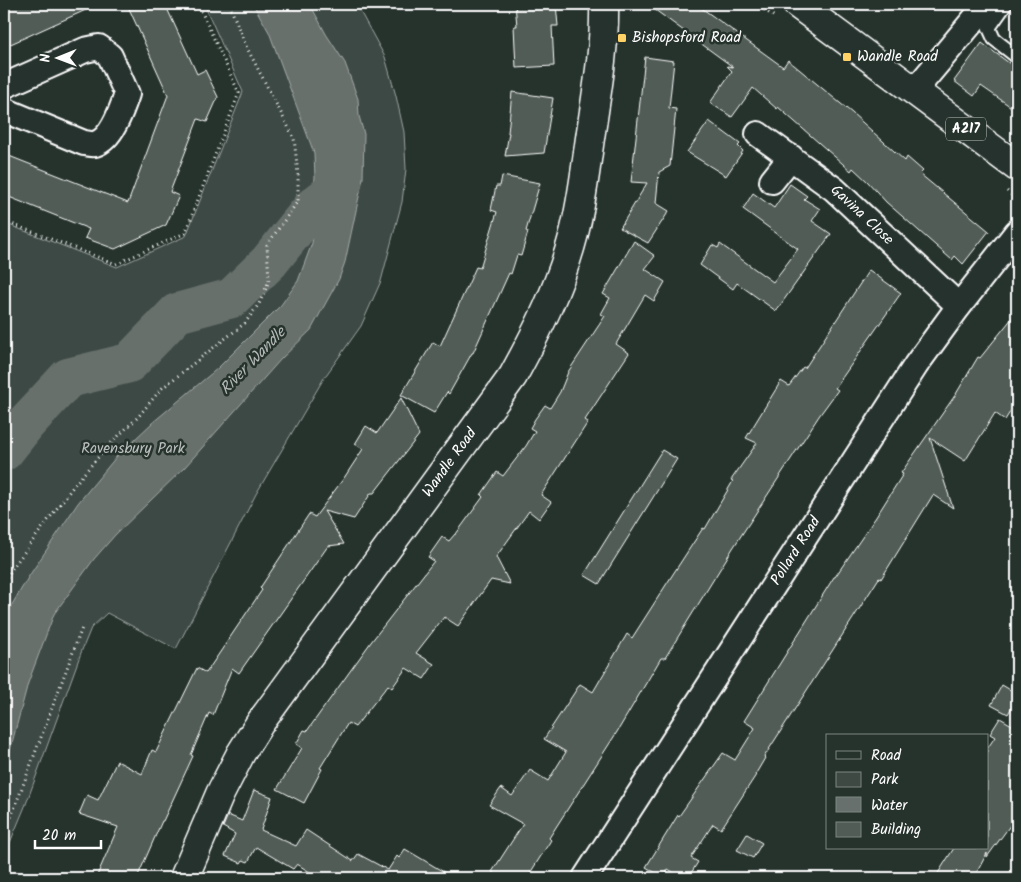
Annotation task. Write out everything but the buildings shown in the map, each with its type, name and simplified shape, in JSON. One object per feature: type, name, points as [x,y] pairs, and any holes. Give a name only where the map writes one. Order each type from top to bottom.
[{"type":"street","name":"Wandle Road","points":[[184,878],[220,794],[241,753],[260,723],[513,376],[540,328],[561,278],[574,236],[604,39],[604,4]]},
{"type":"street","name":"A217","points":[[797,4],[1017,166]]},
{"type":"street","points":[[915,90],[987,4]]},
{"type":"street","points":[[4,86],[84,50],[99,47],[110,56],[127,94],[119,117],[104,140],[94,145],[84,143],[4,110]]},
{"type":"street","name":"Gavina Close","points":[[758,134],[834,189],[959,306]]},
{"type":"street","points":[[772,181],[790,157]]},
{"type":"street","name":"Pollard Road","points":[[585,878],[916,366],[959,306],[1017,232]]},
{"type":"lane","points":[[1006,4],[989,28],[994,40],[1017,57]]},
{"type":"path","points":[[4,220],[116,264],[185,233],[239,93],[198,4]]},
{"type":"path","points":[[4,587],[11,570],[75,484],[106,448],[138,417],[161,389],[245,323],[259,304],[269,281],[267,245],[298,201],[298,174],[294,138],[246,46],[229,4]]},
{"type":"path","points":[[4,836],[82,628]]},
{"type":"green space","name":"Ravensbury Park","points":[[204,4],[356,4],[385,57],[396,96],[404,132],[406,169],[402,202],[381,281],[361,326],[324,378],[256,494],[176,649],[107,613],[91,628],[26,804],[4,857],[4,223],[117,267],[186,236],[243,92]]},
{"type":"water","name":"River Wandle","points":[[253,4],[310,4],[326,34],[345,63],[358,99],[359,116],[364,134],[363,178],[345,262],[339,279],[311,330],[281,359],[185,467],[115,535],[94,559],[54,614],[28,683],[4,766],[4,618],[29,576],[78,503],[117,456],[152,423],[218,368],[281,305],[298,281],[312,243],[315,226],[312,194],[315,178],[314,153],[269,32]]},
{"type":"waterway","points":[[4,451],[27,422],[68,378],[129,363],[177,313],[232,298],[269,262],[313,207],[342,183]]},
{"type":"place","name":"Bishopsford Road","points":[[622,38]]},
{"type":"place","name":"Wandle Road","points":[[847,57]]}]
